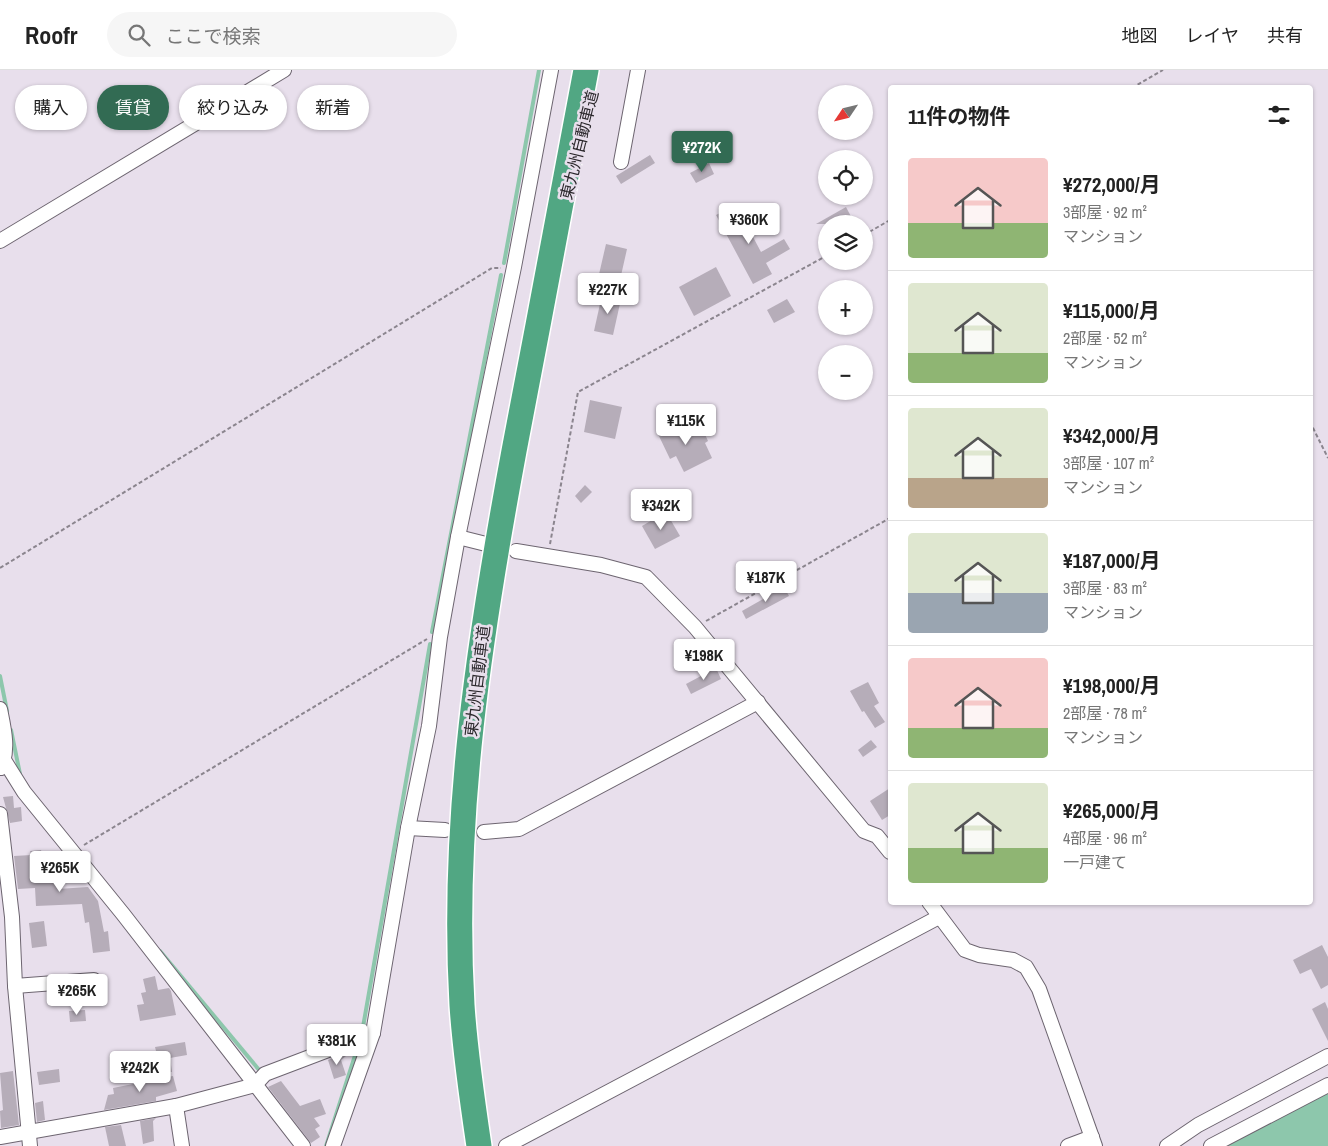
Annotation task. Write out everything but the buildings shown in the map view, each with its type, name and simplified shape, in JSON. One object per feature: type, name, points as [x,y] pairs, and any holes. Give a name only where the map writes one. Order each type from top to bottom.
[{"type":"highway","name":"東九州自動車道","points":[[479,1146],[470,1090],[462,1005],[460,929],[462,843],[472,701],[501,521],[586,70]]},
{"type":"highway","name":"東九州自動車道","points":[[559,221],[598,70]]},
{"type":"street","points":[[0,241],[284,70]]},
{"type":"street","points":[[333,1146],[373,1033],[408,828],[429,726],[440,637],[458,537],[514,267],[551,70]]},
{"type":"street","points":[[621,162],[638,70]]},
{"type":"street","points":[[458,537],[486,544]]},
{"type":"street","points":[[516,551],[601,565],[646,577],[695,627],[864,831],[877,836],[888,850]]},
{"type":"street","points":[[484,832],[518,829],[758,702]]},
{"type":"street","points":[[0,709],[6,736],[2,765],[72,853],[124,914],[303,1146]]},
{"type":"street","points":[[0,814],[6,918],[15,986],[29,1139]]},
{"type":"street","points":[[408,828],[445,830]]},
{"type":"street","points":[[930,905],[966,950],[979,955],[1013,960],[1026,967],[1039,989],[1094,1142],[1068,1146]]},
{"type":"street","points":[[506,1146],[939,918]]},
{"type":"street","points":[[15,986],[94,980]]},
{"type":"street","points":[[0,1137],[29,1139],[176,1106],[255,1085],[265,1074],[373,1033]]},
{"type":"street","points":[[1167,1146],[1198,1125],[1328,1056]]},
{"type":"street","points":[[1211,1146],[1328,1085]]},
{"type":"street","points":[[176,1106],[182,1146]]},
{"type":"path","points":[[1138,85],[1163,70]]},
{"type":"path","points":[[873,230],[888,221]]},
{"type":"path","points":[[548,556],[578,392],[818,260]]},
{"type":"path","points":[[0,568],[492,268],[514,267]]},
{"type":"path","points":[[1313,428],[1328,458]]},
{"type":"path","points":[[695,627],[888,519]]},
{"type":"path","points":[[72,853],[430,638],[440,637]]},
{"type":"shaded area","points":[[1328,1088],[1328,1146],[1221,1146]]},
{"type":"waterway","points":[[504,263],[539,70]]},
{"type":"waterway","points":[[432,632],[501,275]]},
{"type":"waterway","points":[[363,1027],[430,644]]},
{"type":"waterway","points":[[0,676],[7,711]]},
{"type":"waterway","points":[[11,730],[20,774]]},
{"type":"waterway","points":[[160,951],[260,1071]]},
{"type":"waterway","points":[[326,1146],[358,1046]]}]
